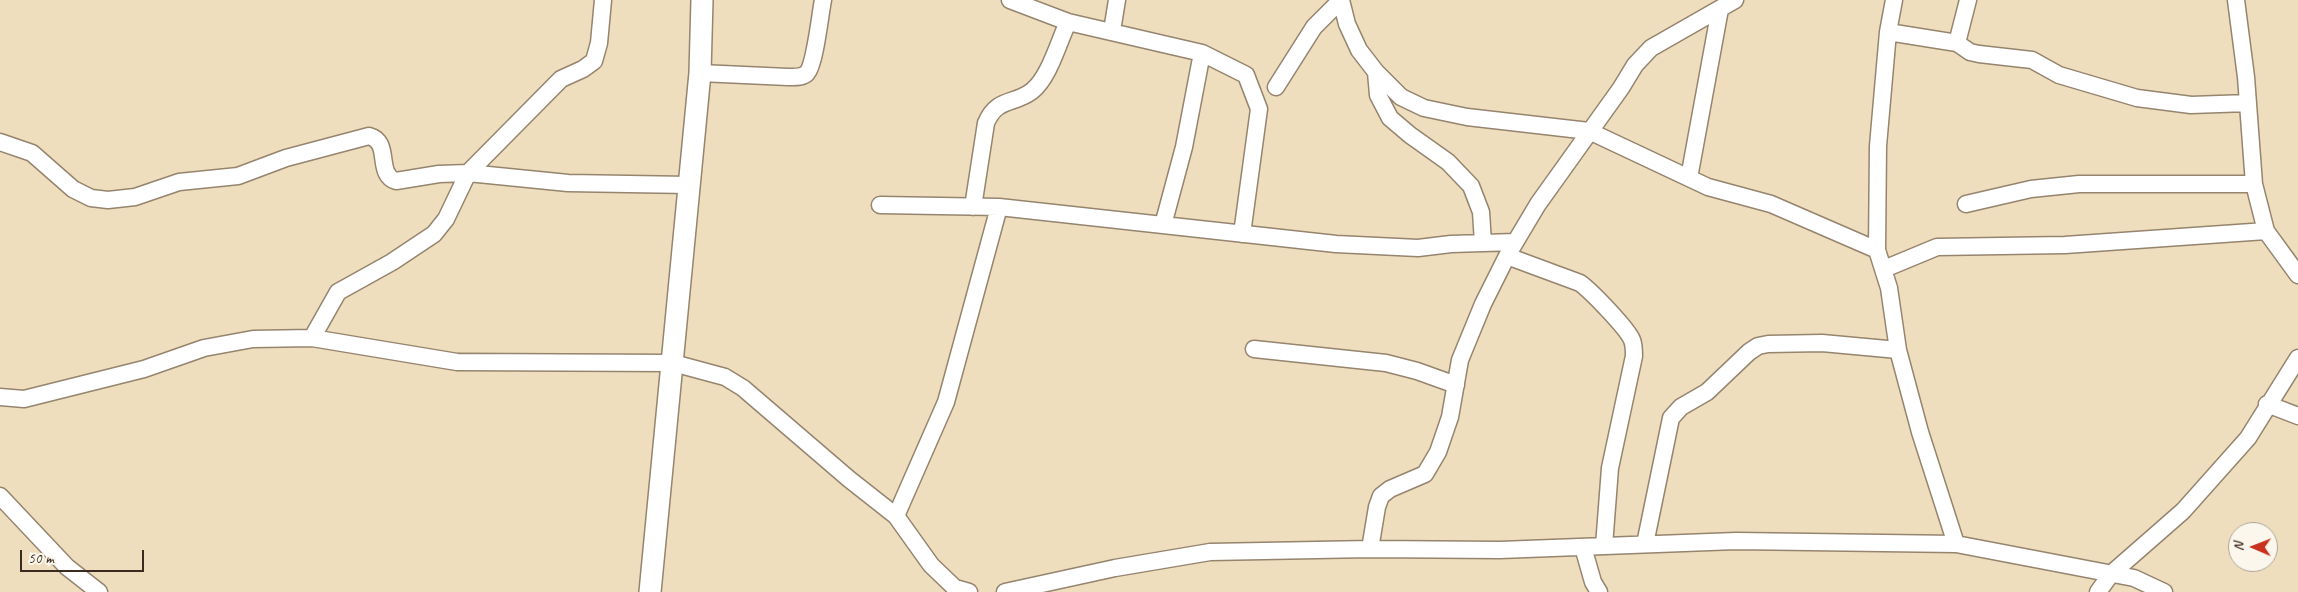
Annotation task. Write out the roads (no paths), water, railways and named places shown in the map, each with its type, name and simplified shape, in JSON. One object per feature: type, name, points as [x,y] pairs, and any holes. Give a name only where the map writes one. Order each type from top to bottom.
[{"type":"main road","points":[[650,592],[700,73],[702,0]]},
{"type":"street","points":[[312,338],[338,292],[392,262],[434,234],[446,219],[468,173],[561,79],[583,69],[594,61],[599,43],[603,0]]},
{"type":"street","points":[[700,73],[788,77],[806,74],[812,64],[822,0]]},
{"type":"street","points":[[1010,0],[1068,22],[1112,30],[1202,53],[1246,75],[1258,109],[1242,234]]},
{"type":"street","points":[[1112,30],[1117,0]]},
{"type":"street","points":[[1276,86],[1314,27],[1341,0],[1347,24],[1359,50],[1376,72],[1401,97],[1424,108],[1467,117],[1589,131],[1708,187],[1771,204],[1877,250]]},
{"type":"street","points":[[1370,549],[1377,507],[1381,496],[1390,489],[1425,474],[1438,452],[1450,417],[1460,360],[1483,304],[1511,249],[1538,204],[1621,88],[1635,64],[1651,48],[1736,0]]},
{"type":"street","points":[[1894,0],[1888,32],[1878,146],[1877,250],[1890,288],[1898,350],[1920,432],[1956,544]]},
{"type":"street","points":[[1957,43],[1968,0]]},
{"type":"street","points":[[2236,0],[2248,103],[2254,184],[2266,232],[2298,275]]},
{"type":"street","points":[[1689,178],[1720,9]]},
{"type":"street","points":[[973,206],[986,123],[990,112],[1000,104],[1032,91],[1043,79],[1068,22]]},
{"type":"street","points":[[1888,32],[1957,43],[1970,52],[1979,54],[2011,56],[2032,60],[2059,75],[2137,98],[2191,105],[2248,103]]},
{"type":"street","points":[[1163,225],[1184,146],[1202,53]]},
{"type":"street","points":[[1376,72],[1378,95],[1390,118],[1448,162],[1470,186],[1481,212],[1483,243]]},
{"type":"street","points":[[0,142],[32,153],[73,189],[91,198],[108,200],[135,197],[179,182],[238,176],[286,158],[369,136],[376,138],[381,144],[385,171],[390,180],[403,181],[439,174],[468,173],[568,183],[689,185]]},
{"type":"street","points":[[1966,204],[2031,189],[2079,184],[2254,184]]},
{"type":"street","points":[[880,205],[999,207],[1336,244],[1418,248],[1483,243],[1511,249],[1580,283],[1590,290],[1627,330],[1633,342],[1634,356],[1610,468],[1604,546]]},
{"type":"street","points":[[896,516],[946,402],[999,207]]},
{"type":"street","points":[[1884,269],[1937,247],[2065,245],[2266,232]]},
{"type":"street","points":[[0,396],[24,399],[144,369],[204,348],[253,339],[312,338],[457,362],[673,362],[724,377],[743,388],[849,479],[896,516],[931,565],[955,588],[969,592]]},
{"type":"street","points":[[1645,544],[1671,418],[1681,406],[1707,392],[1749,352],[1758,346],[1768,344],[1822,343],[1898,350]]},
{"type":"street","points":[[1254,349],[1386,363],[1417,371],[1456,385]]},
{"type":"street","points":[[2098,592],[2112,574],[2183,511],[2248,438],[2267,404],[2298,358]]},
{"type":"street","points":[[2267,404],[2298,416]]},
{"type":"street","points":[[0,496],[67,567],[99,592]]},
{"type":"street","points":[[1005,592],[1106,570],[1210,552],[1370,549],[1500,550],[1736,541],[1956,544],[2134,578],[2164,592]]},
{"type":"street","points":[[1583,547],[1587,566],[1599,592]]}]
